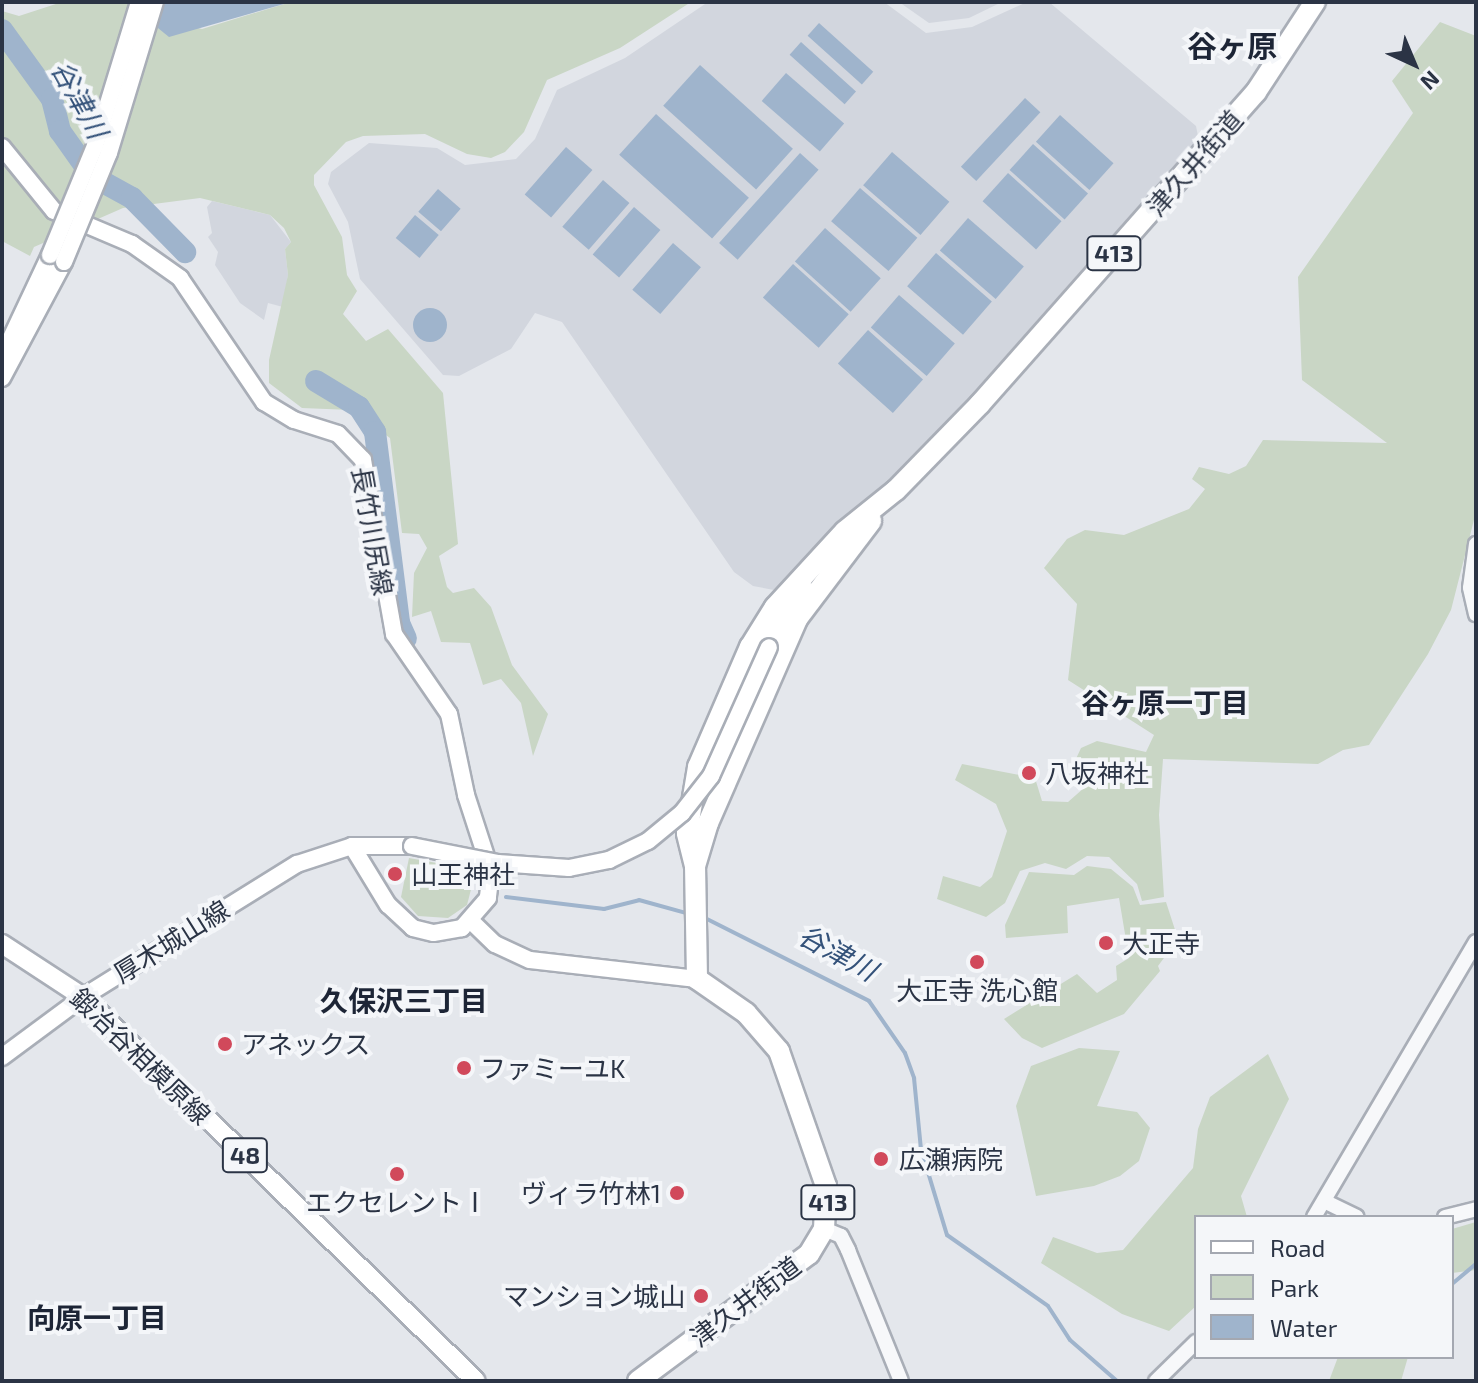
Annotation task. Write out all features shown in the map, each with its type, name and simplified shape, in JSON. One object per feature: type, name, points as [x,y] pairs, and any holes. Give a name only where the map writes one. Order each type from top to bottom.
[{"type":"highway","name":"津久井街道","points":[[695,866],[718,801],[797,619],[896,490],[1234,119],[1315,2]]},
{"type":"highway","name":"津久井街道","points":[[697,979],[695,866],[688,844],[691,797],[712,731],[761,626],[796,580],[896,490]]},
{"type":"highway","points":[[691,797],[701,808],[718,801]]},
{"type":"highway","name":"413","points":[[697,979],[746,1013],[779,1051],[826,1186],[824,1229]]},
{"type":"highway","name":"津久井街道","points":[[638,1381],[799,1261],[824,1229]]},
{"type":"main road","points":[[3,346],[57,258],[139,2]]},
{"type":"main road","points":[[2,378],[109,153],[155,2]]},
{"type":"main road","name":"長竹川尻線","points":[[2,147],[54,211],[132,244],[180,278],[264,402],[294,420],[338,434],[363,460],[394,634],[446,705],[466,795],[488,856],[488,898],[471,921]]},
{"type":"main road","name":"厚木城山線","points":[[2,1057],[83,997],[266,880],[311,858],[352,846],[412,846],[498,863],[569,868],[609,860],[648,841],[682,813],[711,776],[769,647],[810,577],[896,490]]},
{"type":"main road","points":[[352,846],[388,905],[407,925],[433,933],[462,928],[471,921],[495,944],[530,960],[697,979]]},
{"type":"main road","name":"鍛冶谷相模原線","points":[[2,944],[83,997],[476,1381]]},
{"type":"street","points":[[1476,544],[1470,588],[1476,614]]},
{"type":"street","points":[[1316,1215],[1476,942]]},
{"type":"street","points":[[1326,1202],[1353,1215]]},
{"type":"street","points":[[1453,1215],[1476,1209]]},
{"type":"street","points":[[824,1229],[841,1236],[901,1381]]},
{"type":"street","points":[[1156,1381],[1194,1344]]},
{"type":"shaded area","points":[[708,2],[884,2],[926,33],[972,27],[1027,2],[1049,2],[1196,126],[1199,141],[953,418],[774,590],[753,586],[734,572],[562,322],[535,313],[511,349],[459,376],[443,375],[360,279],[348,222],[328,184],[331,172],[369,143],[437,148],[465,165],[516,159],[535,139],[557,90],[625,58]]},
{"type":"shaded area","points":[[899,2],[1002,2],[969,18],[929,23]]},
{"type":"shaded area","points":[[212,201],[270,215],[291,242],[285,249],[288,275],[283,307],[268,303],[264,320],[240,303],[215,265],[218,252],[208,237],[212,233],[207,207]]},
{"type":"green space","points":[[62,2],[126,2],[148,15],[202,29],[291,2],[691,2],[620,48],[547,80],[524,132],[505,152],[491,158],[467,154],[425,134],[363,136],[346,142],[314,175],[314,185],[342,237],[347,275],[357,291],[343,314],[366,341],[388,329],[443,393],[458,544],[439,556],[447,587],[453,593],[474,588],[491,607],[512,665],[548,714],[533,756],[521,703],[501,679],[483,685],[470,643],[441,642],[431,611],[412,617],[414,573],[427,548],[419,534],[402,533],[390,438],[351,410],[302,408],[269,383],[269,360],[288,275],[285,249],[291,242],[284,228],[270,215],[200,198],[123,208],[34,247],[30,256],[2,241],[2,11],[19,16]]},
{"type":"green space","points":[[1440,22],[1476,36],[1476,512],[1451,610],[1428,654],[1369,745],[1343,750],[1318,764],[1163,759],[1159,815],[1164,897],[1142,901],[1137,884],[1109,857],[1087,856],[1066,869],[1045,863],[1020,871],[1005,903],[986,917],[937,899],[943,876],[980,887],[992,877],[1007,831],[996,804],[955,780],[962,764],[1035,778],[1042,801],[1068,802],[1101,773],[1075,761],[1081,748],[1097,741],[1146,752],[1154,735],[1068,680],[1077,604],[1044,568],[1067,539],[1085,530],[1124,535],[1189,509],[1205,489],[1192,479],[1199,467],[1229,474],[1246,466],[1263,440],[1387,443],[1302,380],[1298,277],[1413,113],[1392,81]]},
{"type":"green space","points":[[409,858],[476,870],[467,905],[448,918],[418,916],[401,897]]},
{"type":"green space","points":[[1087,866],[1111,869],[1133,887],[1140,905],[1166,902],[1178,939],[1158,966],[1160,971],[1124,1014],[1042,1048],[1022,1038],[1004,1019],[1077,974],[1097,993],[1117,980],[1116,966],[1129,958],[1119,898],[1067,906],[1068,933],[1006,938],[1005,925],[1029,872],[1074,875]]},
{"type":"green space","points":[[1079,1048],[1120,1051],[1097,1106],[1137,1112],[1150,1128],[1139,1161],[1120,1176],[1094,1186],[1036,1196],[1016,1106],[1031,1066]]},
{"type":"green space","points":[[1268,1054],[1289,1099],[1241,1196],[1246,1215],[1194,1215],[1194,1308],[1169,1331],[1122,1314],[1041,1263],[1053,1237],[1097,1253],[1123,1250],[1193,1168],[1198,1129],[1210,1097]]},
{"type":"green space","points":[[1476,1222],[1476,1270],[1454,1273],[1454,1228]]},
{"type":"green space","points":[[1337,1359],[1407,1359],[1401,1381],[1329,1381]]},
{"type":"water","points":[[126,2],[291,2],[169,37]]},
{"type":"water","points":[[819,23],[873,72],[862,84],[808,36]]},
{"type":"water","points":[[801,42],[856,92],[845,104],[790,55]]},
{"type":"water","points":[[700,65],[793,149],[756,190],[663,106]]},
{"type":"water","points":[[786,73],[844,124],[820,151],[762,101]]},
{"type":"water","points":[[1025,98],[1040,112],[976,181],[961,167]]},
{"type":"water","points":[[656,114],[749,198],[712,239],[619,155]]},
{"type":"water","points":[[1060,115],[1114,163],[1089,190],[1036,142]]},
{"type":"water","points":[[1033,144],[1088,194],[1065,220],[1010,170]]},
{"type":"water","points":[[566,147],[592,170],[551,218],[525,195]]},
{"type":"water","points":[[892,152],[949,202],[920,235],[863,185]]},
{"type":"water","points":[[800,153],[819,170],[738,260],[719,243]]},
{"type":"water","points":[[1008,173],[1062,221],[1036,249],[983,201]]},
{"type":"water","points":[[603,180],[629,203],[589,250],[562,227]]},
{"type":"water","points":[[860,188],[917,238],[888,271],[831,221]]},
{"type":"water","points":[[438,189],[461,209],[441,231],[418,212]]},
{"type":"water","points":[[634,207],[660,230],[619,278],[593,255]]},
{"type":"water","points":[[415,215],[439,235],[419,258],[396,238]]},
{"type":"water","points":[[968,218],[1024,267],[996,299],[940,250]]},
{"type":"water","points":[[825,228],[881,278],[851,312],[795,261]]},
{"type":"water","points":[[673,243],[701,267],[660,314],[632,290]]},
{"type":"water","points":[[936,253],[992,302],[963,335],[907,286]]},
{"type":"water","points":[[793,264],[849,314],[819,348],[763,297]]},
{"type":"water","points":[[899,295],[955,344],[927,376],[871,327]]},
{"type":"water","points":[[430,308],[442,313],[447,325],[442,337],[430,342],[418,337],[413,325],[418,313]]},
{"type":"water","points":[[868,330],[923,380],[893,413],[838,363]]},
{"type":"waterway","name":"谷津川","points":[[2,30],[52,99],[60,131],[92,176],[132,198],[185,252]]},
{"type":"waterway","name":"谷津川","points":[[316,381],[359,407],[375,432],[399,623],[406,639]]},
{"type":"waterway","name":"谷津川","points":[[506,897],[604,909],[639,900],[690,914]]},
{"type":"waterway","name":"谷津川","points":[[703,917],[869,1001],[905,1053],[914,1078],[921,1149],[947,1235],[1048,1306],[1070,1340],[1117,1381]]},
{"type":"waterway","name":"谷津川","points":[[1454,1282],[1476,1264]]},
{"type":"place","name":"八坂神社","points":[[1029,773]]},
{"type":"place","name":"山王神社","points":[[395,874]]},
{"type":"place","name":"大正寺","points":[[1106,943]]},
{"type":"place","name":"大正寺 洗心館","points":[[977,962]]},
{"type":"place","name":"アネックス","points":[[225,1044]]},
{"type":"place","name":"ファミーユK","points":[[464,1068]]},
{"type":"place","name":"広瀬病院","points":[[881,1159]]},
{"type":"place","name":"エクセレントⅠ","points":[[397,1174]]},
{"type":"place","name":"ヴィラ竹林1","points":[[677,1193]]},
{"type":"place","name":"マンション城山","points":[[701,1296]]},
{"type":"district","name":"谷ヶ原","points":[[1232,45]]},
{"type":"district","name":"谷ヶ原一丁目","points":[[1165,702]]},
{"type":"district","name":"久保沢三丁目","points":[[404,1000]]},
{"type":"district","name":"向原一丁目","points":[[97,1317]]}]
